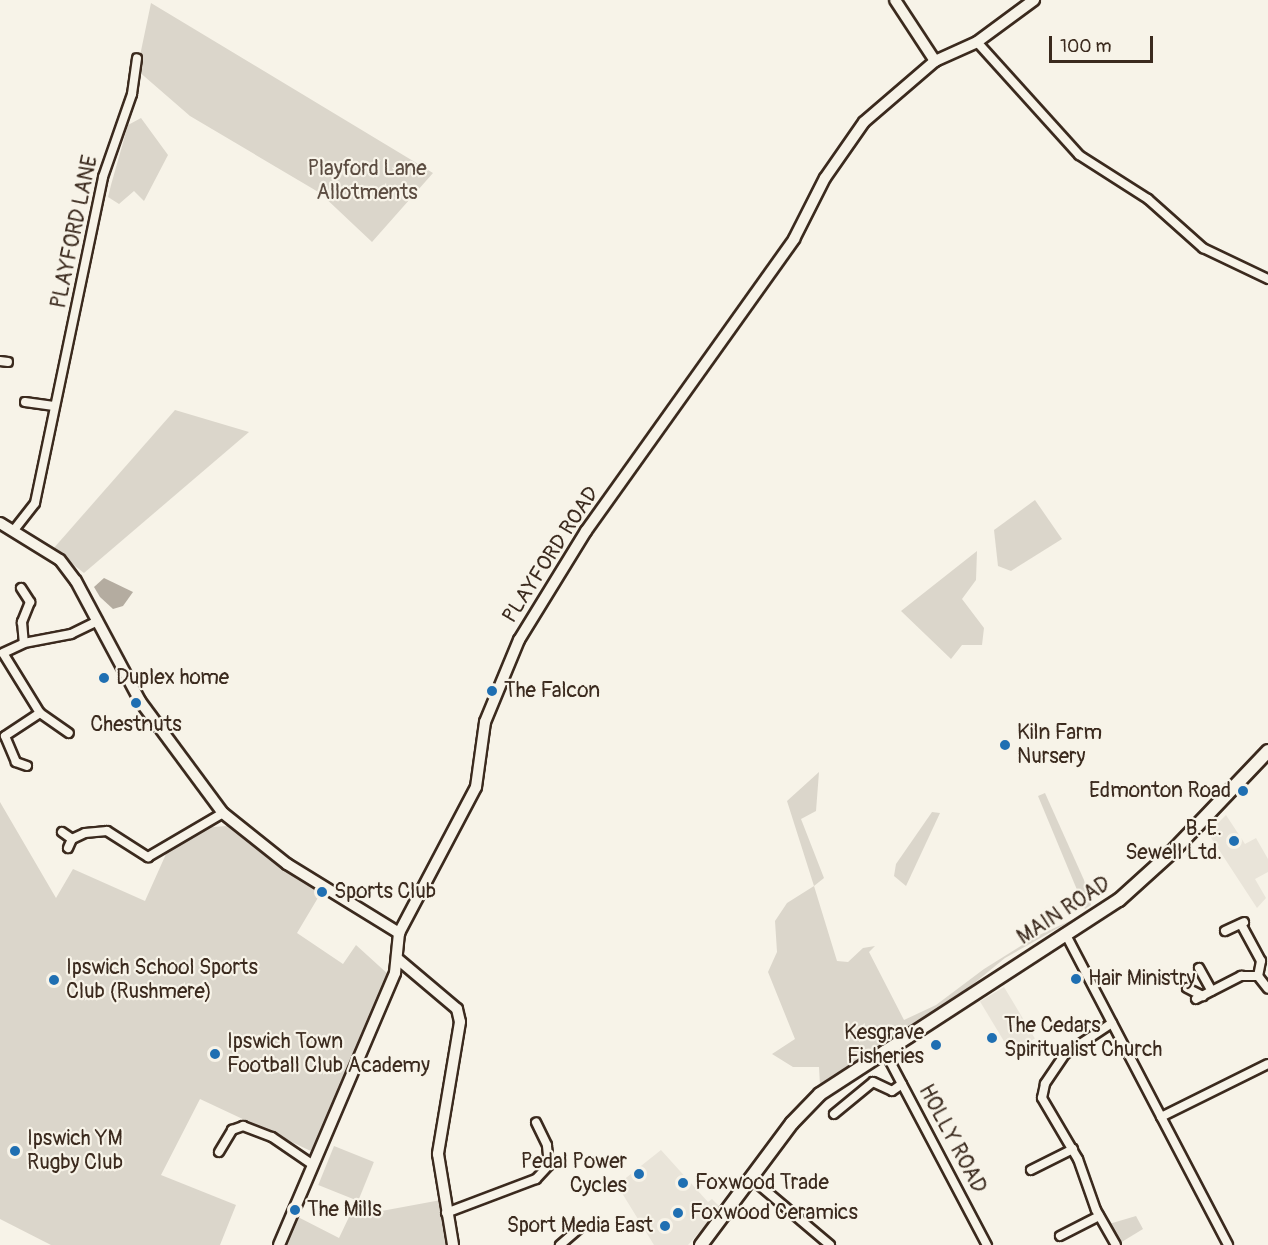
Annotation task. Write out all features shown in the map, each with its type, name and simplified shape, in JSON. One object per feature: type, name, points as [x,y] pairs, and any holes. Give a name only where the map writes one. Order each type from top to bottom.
[{"type":"main road","name":"MAIN ROAD","points":[[701,1245],[812,1101],[884,1050],[1065,933],[1144,878],[1267,754]]},
{"type":"street","points":[[896,0],[935,62]]},
{"type":"street","name":"PLAYFORD ROAD","points":[[279,1245],[399,960],[399,933],[476,787],[485,722],[519,640],[586,531],[783,255],[825,178],[864,122],[935,62],[977,42],[1034,0]]},
{"type":"street","points":[[977,42],[1079,155],[1148,199],[1203,248],[1268,279]]},
{"type":"street","name":"PLAYFORD LANE","points":[[14,530],[35,503],[103,177],[132,94],[136,63]]},
{"type":"street","points":[[24,402],[54,406]]},
{"type":"street","points":[[0,523],[60,560],[98,621],[164,738],[223,813],[287,864],[399,933]]},
{"type":"street","points":[[21,588],[30,602],[22,622],[24,643]]},
{"type":"street","points":[[69,733],[40,712],[2,654],[24,643],[57,639],[98,621]]},
{"type":"street","points":[[27,766],[16,762],[5,736],[40,712]]},
{"type":"street","points":[[62,832],[72,839],[107,831],[148,857],[223,813]]},
{"type":"street","points":[[68,848],[72,839]]},
{"type":"street","points":[[1225,931],[1243,923],[1261,961],[1258,976],[1268,989]]},
{"type":"street","points":[[1065,933],[1228,1245]]},
{"type":"street","points":[[399,960],[457,1009],[460,1022],[439,1143],[446,1213],[453,1245]]},
{"type":"street","points":[[1199,969],[1212,991]]},
{"type":"street","points":[[1187,988],[1199,998],[1240,976],[1258,976]]},
{"type":"street","points":[[1112,1023],[1069,1051],[1042,1089],[1044,1106],[1073,1149],[1099,1216],[1116,1245]]},
{"type":"street","name":"HOLLY ROAD","points":[[884,1050],[987,1245]]},
{"type":"street","points":[[1161,1117],[1268,1064]]},
{"type":"street","points":[[834,1114],[873,1082],[892,1091],[902,1084]]},
{"type":"street","points":[[446,1213],[536,1179],[549,1165],[548,1145],[536,1122]]},
{"type":"street","points":[[219,1152],[232,1130],[243,1126],[272,1137],[313,1165]]},
{"type":"street","points":[[1031,1170],[1073,1149]]},
{"type":"street","points":[[752,1179],[830,1245]]},
{"type":"street","points":[[1060,1236],[1099,1216]]},
{"type":"street","points":[[560,1245],[582,1226]]},
{"type":"shaded area","points":[[104,578],[133,592],[123,606],[113,609],[100,597],[94,587]]},
{"type":"shaded area","points":[[1226,815],[1245,844],[1256,838],[1268,859],[1268,872],[1255,879],[1266,898],[1257,908],[1208,833]]},
{"type":"shaded area","points":[[1004,987],[1035,1038],[1011,1053],[980,1001]]},
{"type":"shaded area","points":[[661,1150],[708,1202],[712,1199],[721,1208],[688,1245],[654,1245],[617,1185]]},
{"type":"green space","name":"Playford Lane Allotments","points":[[151,3],[433,173],[372,242],[320,193],[190,116],[137,70]]},
{"type":"green space","points":[[141,118],[168,155],[144,201],[134,191],[119,204],[108,197],[111,185],[128,125]]},
{"type":"green space","points":[[175,410],[249,432],[84,573],[53,549]]},
{"type":"green space","points":[[1035,500],[1062,539],[1011,571],[998,566],[994,530]]},
{"type":"green space","points":[[977,551],[976,580],[962,599],[984,628],[982,645],[962,645],[951,659],[901,611]]},
{"type":"green space","points":[[819,772],[816,811],[801,819],[824,878],[814,886],[787,801]]},
{"type":"green space","points":[[1045,793],[1084,880],[1091,905],[1085,909],[1038,796]]},
{"type":"green space","name":"Ipswich Town Football Club Academy","points":[[0,802],[56,898],[73,869],[145,901],[166,854],[199,828],[227,826],[280,868],[322,891],[297,933],[343,964],[356,945],[389,975],[315,1153],[200,1099],[161,1175],[236,1205],[220,1245],[51,1245],[0,1219]]},
{"type":"green space","points":[[932,812],[940,813],[906,886],[894,876],[896,864]]},
{"type":"green space","points":[[814,886],[837,961],[848,962],[863,948],[875,946],[869,952],[904,1020],[936,1005],[984,969],[1035,937],[1074,919],[1005,958],[961,994],[820,1085],[819,1067],[793,1067],[772,1054],[795,1039],[768,972],[777,952],[775,921],[787,903]]},
{"type":"green space","points":[[334,1146],[374,1162],[358,1201],[318,1185]]},
{"type":"green space","points":[[441,1200],[451,1245],[284,1245],[296,1216],[339,1238],[349,1217]]},
{"type":"green space","points":[[1136,1216],[1143,1229],[1120,1243],[1109,1224]]},
{"type":"place","name":"Duplex home","points":[[104,678]]},
{"type":"place","name":"The Falcon","points":[[492,691]]},
{"type":"place","name":"Chestnuts","points":[[136,703]]},
{"type":"place","name":"Kiln Farm Nursery","points":[[1005,745]]},
{"type":"place","name":"Edmonton Road","points":[[1243,791]]},
{"type":"place","name":"B. E. Sewell Ltd.","points":[[1234,841]]},
{"type":"place","name":"Sports Club","points":[[322,892]]},
{"type":"place","name":"Hair Ministry","points":[[1076,979]]},
{"type":"place","name":"Ipswich School Sports Club (Rushmere)","points":[[54,980]]},
{"type":"place","name":"The Cedars Spiritualist Church","points":[[992,1038]]},
{"type":"place","name":"Kesgrave Fisheries","points":[[936,1045]]},
{"type":"place","name":"Ipswich Town Football Club Academy","points":[[215,1054]]},
{"type":"place","name":"Ipswich YM Rugby Club","points":[[15,1151]]},
{"type":"place","name":"Pedal Power Cycles","points":[[639,1174]]},
{"type":"place","name":"Foxwood Trade","points":[[683,1183]]},
{"type":"place","name":"The Mills","points":[[295,1210]]},
{"type":"place","name":"Foxwood Ceramics","points":[[678,1213]]},
{"type":"place","name":"Sport Media East","points":[[665,1226]]}]
